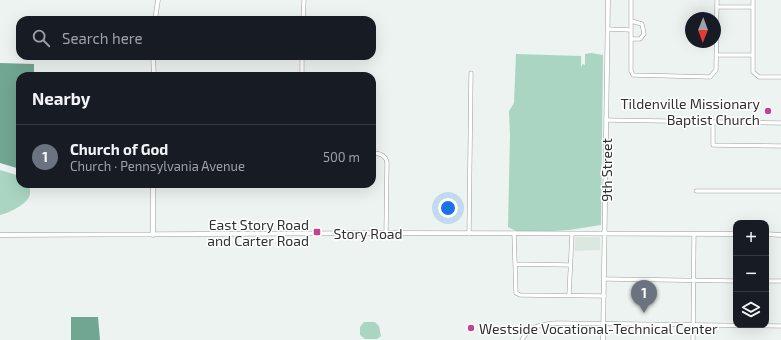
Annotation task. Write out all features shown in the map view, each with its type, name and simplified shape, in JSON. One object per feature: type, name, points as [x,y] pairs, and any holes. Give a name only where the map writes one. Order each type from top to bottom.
[{"type":"street","points":[[156,16],[158,0]]},
{"type":"street","points":[[303,16],[304,0]]},
{"type":"street","name":"9th Street","points":[[603,340],[608,0]]},
{"type":"street","points":[[631,0],[631,71],[635,76],[710,77],[716,70],[717,0]]},
{"type":"street","points":[[753,0],[753,72],[755,76],[781,78]]},
{"type":"street","points":[[717,7],[753,7]]},
{"type":"street","points":[[631,21],[642,24],[644,34],[640,39],[631,39]]},
{"type":"street","points":[[608,29],[631,30]]},
{"type":"street","points":[[716,55],[753,55]]},
{"type":"street","points":[[153,60],[154,72]]},
{"type":"street","points":[[302,60],[302,72]]},
{"type":"street","points":[[470,234],[471,73]]},
{"type":"street","points":[[606,120],[781,123]]},
{"type":"street","points":[[713,122],[713,145],[781,146]]},
{"type":"street","points":[[376,153],[386,158],[386,233]]},
{"type":"street","points":[[153,188],[153,235]]},
{"type":"street","points":[[696,191],[781,192]]},
{"type":"street","name":"Story Road","points":[[0,235],[386,233],[733,234]]},
{"type":"street","points":[[514,233],[515,289],[520,295],[604,296]]},
{"type":"street","points":[[569,295],[572,234]]},
{"type":"street","points":[[693,340],[694,234]]},
{"type":"street","points":[[769,234],[781,235]]},
{"type":"street","points":[[515,264],[570,265]]},
{"type":"street","points":[[605,278],[733,281]]},
{"type":"street","points":[[769,281],[781,281]]},
{"type":"street","points":[[522,340],[531,328],[542,324],[603,323],[781,326]]},
{"type":"shaded area","points":[[591,53],[603,55],[601,225],[569,230],[520,233],[508,227],[510,135],[509,111],[514,103],[516,54],[581,56],[581,67],[583,64],[585,65],[585,54]]},
{"type":"shaded area","points":[[0,63],[34,64],[34,72],[16,72],[16,168],[0,163]]},
{"type":"shaded area","points":[[0,170],[16,175],[16,188],[30,188],[30,192],[27,200],[20,206],[12,211],[0,215]]},
{"type":"shaded area","points":[[575,237],[600,237],[600,250],[575,251]]},
{"type":"shaded area","points":[[71,317],[98,317],[100,340],[71,340]]},
{"type":"shaded area","points":[[364,322],[375,322],[379,326],[381,336],[377,339],[365,339],[360,335],[360,327]]},
{"type":"place","name":"Tildenville Missionary Baptist Church","points":[[768,111]]},
{"type":"place","name":"East Story Road and Carter Road","points":[[317,232]]},
{"type":"place","name":"Church of God","points":[[644,313]]},
{"type":"place","name":"Westside Vocational-Technical Center","points":[[471,328]]}]
